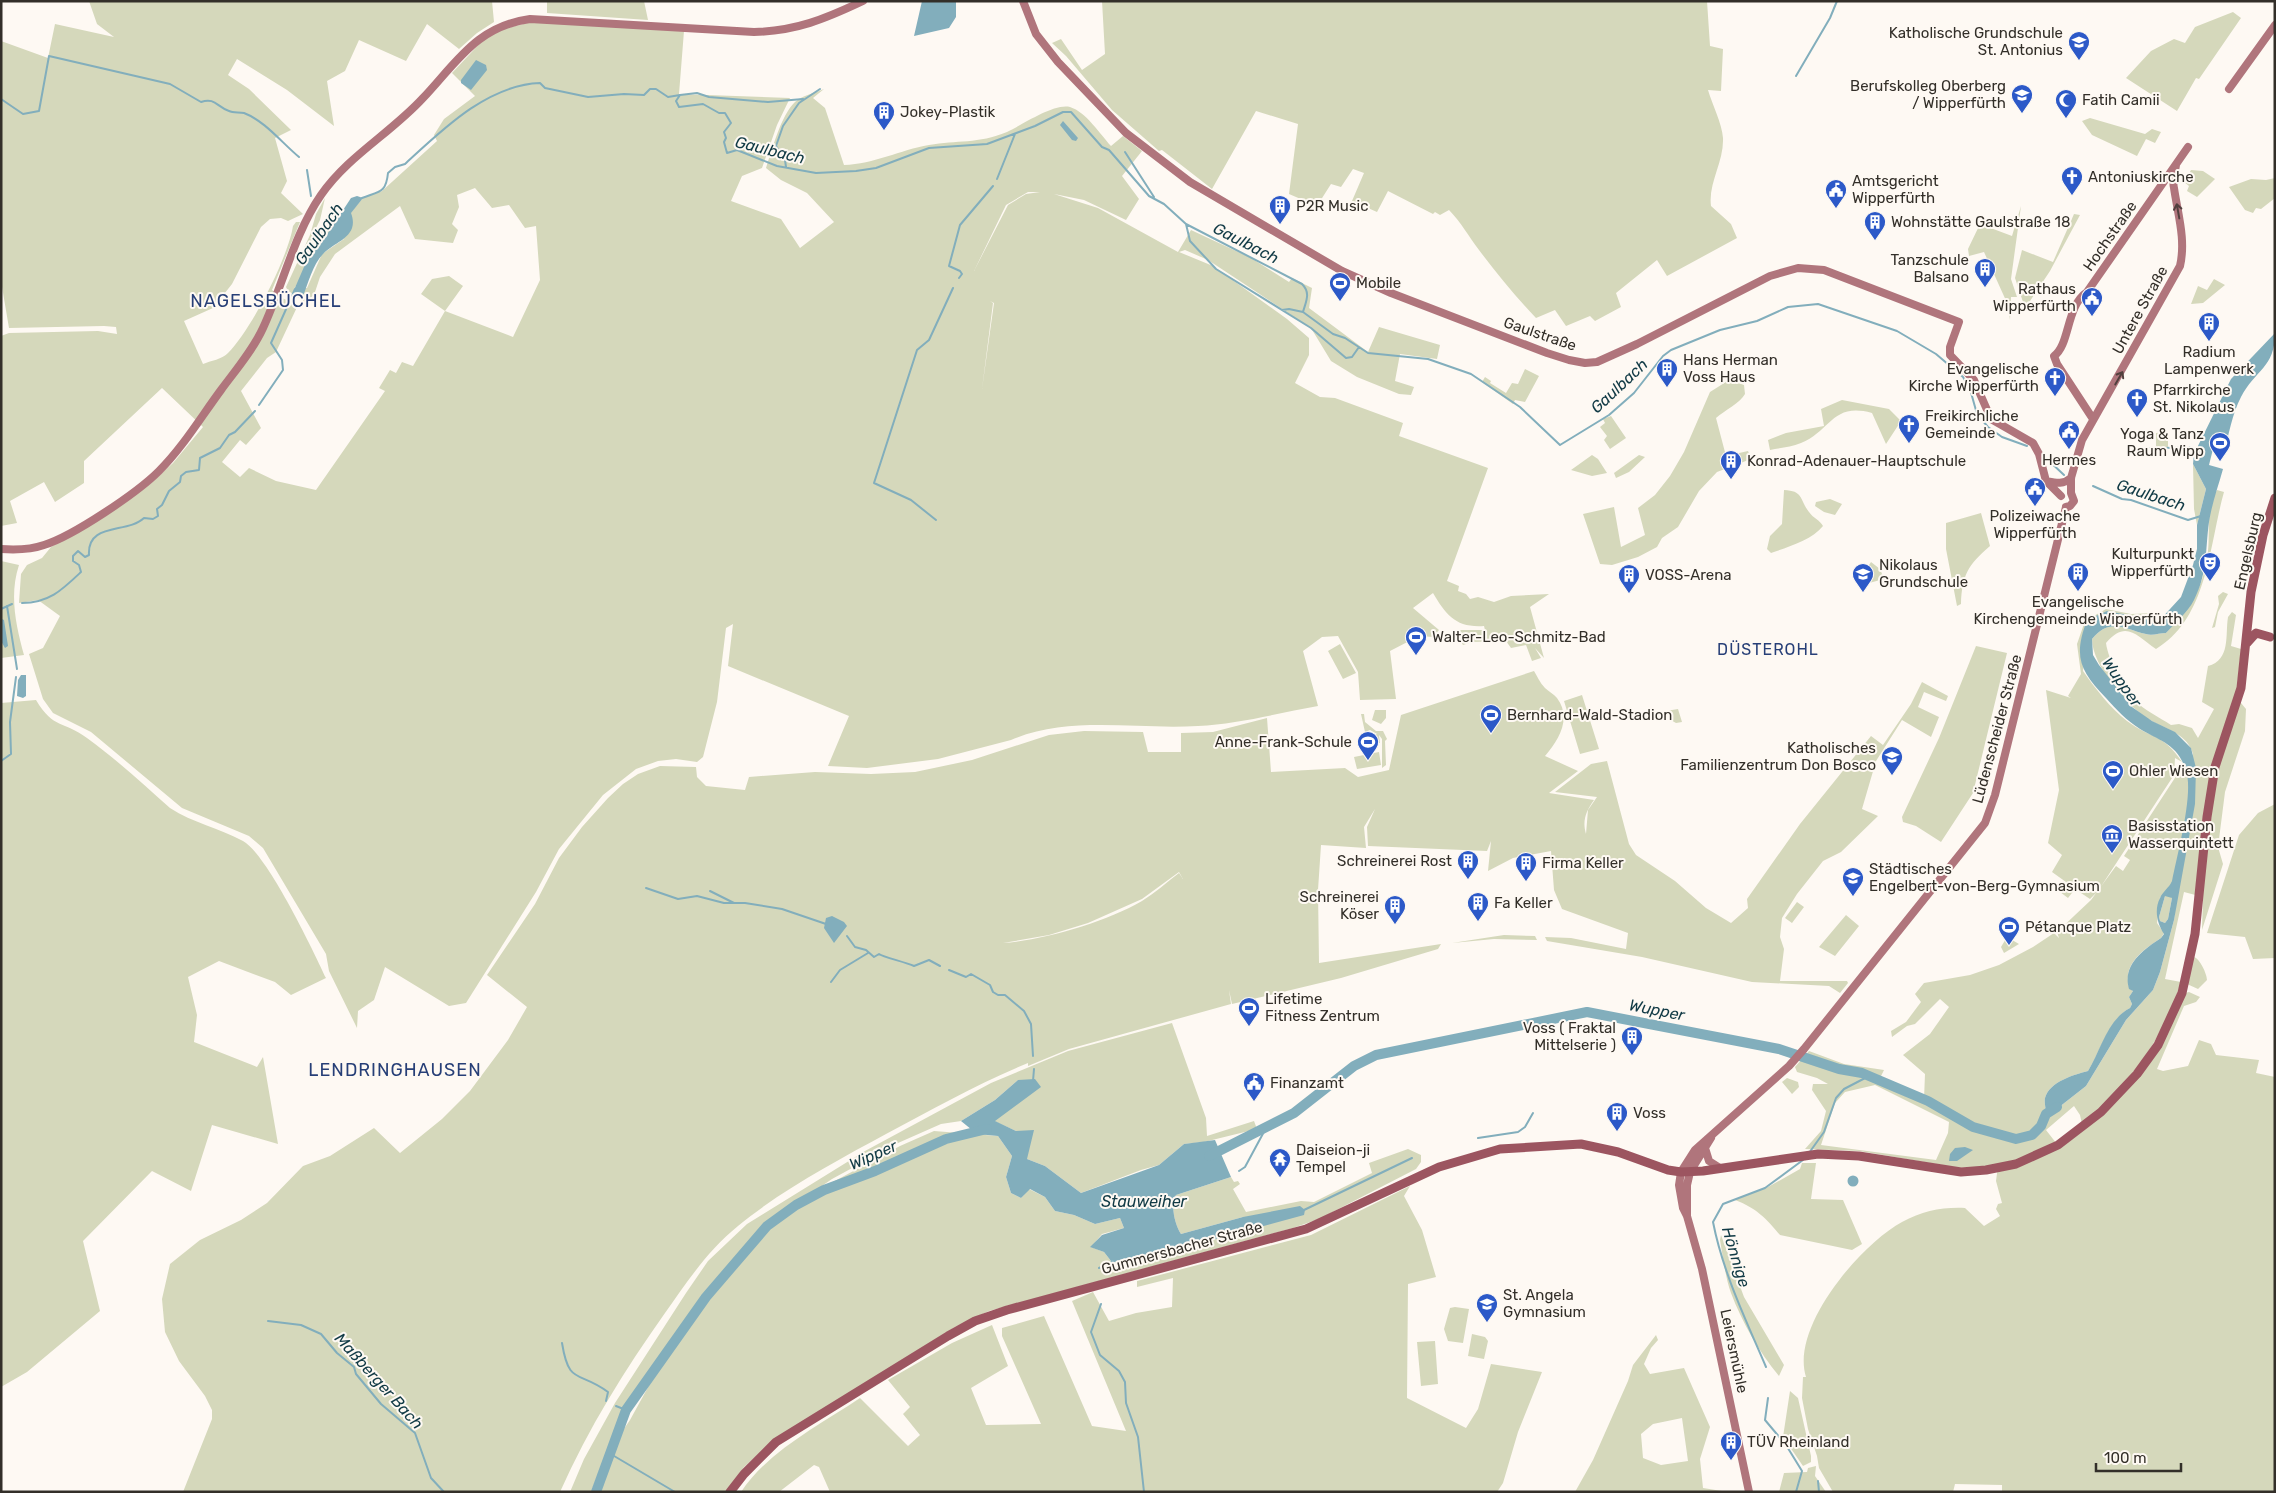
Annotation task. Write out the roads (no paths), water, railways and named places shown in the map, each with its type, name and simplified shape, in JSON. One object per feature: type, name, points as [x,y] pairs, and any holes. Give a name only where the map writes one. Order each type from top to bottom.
[{"type":"main road","points":[[1,549],[27,549],[55,541],[122,499],[159,471],[181,445],[262,330],[306,222],[327,187],[347,165],[422,101],[464,52],[481,37],[498,27],[530,19],[771,31],[806,26],[863,1]]},
{"type":"main road","name":"Gaulstraße","points":[[1023,1],[1036,34],[1058,62],[1126,133],[1180,174],[1231,207],[1342,271],[1372,285],[1569,360],[1585,363],[1611,357],[1770,276],[1798,268],[1824,270],[1959,322],[1950,347],[1952,358],[1974,380],[1991,419],[2001,427],[2025,436],[2036,446],[2046,481]]},
{"type":"main road","points":[[2228,89],[2275,25]]},
{"type":"main road","name":"Hochstraße","points":[[2093,415],[2056,364],[2054,356],[2060,350],[2072,315],[2082,295],[2087,292],[2188,147]]},
{"type":"main road","name":"Untere Straße","points":[[2093,415],[2180,266],[2182,234],[2173,187],[2176,165]]},
{"type":"main road","points":[[2163,184],[2173,187]]},
{"type":"main road","points":[[2071,493],[2066,492],[2061,496],[2060,502],[2066,507],[2074,503],[2071,493],[2071,478],[2078,451],[2093,415]]},
{"type":"main road","points":[[2046,481],[2058,484],[2071,478]]},
{"type":"main road","points":[[2046,481],[2061,496]]},
{"type":"main road","name":"Engelsburg","points":[[1685,1172],[1818,1154],[1859,1156],[1949,1171],[1979,1171],[2010,1166],[2037,1156],[2058,1145],[2090,1121],[2121,1092],[2158,1045],[2179,1000],[2190,960],[2198,917],[2215,767],[2241,688],[2249,610],[2257,562],[2275,498]]},
{"type":"main road","name":"Lüdenscheider Straße","points":[[1787,1068],[1968,844],[1990,812],[2066,507]]},
{"type":"main road","points":[[2246,646],[2251,637],[2256,634],[2270,638]]},
{"type":"main road","name":"Leiersmühle","points":[[1749,1492],[1706,1288],[1687,1216],[1685,1172],[1695,1150],[1787,1068]]},
{"type":"main road","name":"Leiersmühle","points":[[1685,1172],[1705,1148],[1712,1136]]},
{"type":"main road","name":"Gummersbacher Straße","points":[[730,1492],[749,1468],[776,1442],[948,1336],[992,1315],[1306,1228],[1439,1166],[1500,1149],[1581,1144],[1618,1152],[1668,1170],[1685,1172]]},
{"type":"main road","points":[[1705,1148],[1709,1161],[1720,1168]]},
{"type":"water","points":[[922,1],[956,1],[956,17],[949,28],[914,36]]},
{"type":"water","points":[[476,60],[486,65],[487,70],[471,90],[461,83],[461,80]]},
{"type":"water","points":[[1063,121],[1078,138],[1076,141],[1072,140],[1060,125]]},
{"type":"water","points":[[357,196],[363,198],[351,213],[353,221],[349,233],[319,258],[303,296],[297,295],[294,290],[307,260],[324,239],[351,198]]},
{"type":"water","points":[[2275,333],[2272,354],[2268,362],[2246,388],[2238,404],[2224,452],[2213,449],[2209,465],[2223,469],[2210,515],[2204,571],[2194,600],[2185,613],[2166,633],[2148,635],[2118,626],[2111,626],[2099,632],[2092,639],[2093,655],[2132,707],[2152,721],[2175,732],[2191,748],[2196,768],[2195,804],[2174,920],[2160,972],[2153,990],[2126,1020],[2086,1086],[2049,1115],[2046,1114],[2045,1101],[2048,1092],[2057,1083],[2088,1071],[2110,1028],[2132,1004],[2129,997],[2133,991],[2129,989],[2128,980],[2131,965],[2141,953],[2164,934],[2158,921],[2157,907],[2161,896],[2172,881],[2188,794],[2186,771],[2178,755],[2168,744],[2140,729],[2126,718],[2097,688],[2085,671],[2080,654],[2080,644],[2087,620],[2107,611],[2159,621],[2181,597],[2197,549],[2197,525],[2206,489],[2193,464],[2194,454],[2231,379]],"holes":[[[2165,896],[2172,898],[2168,919],[2165,923],[2160,921],[2159,917]]]},
{"type":"water","points":[[2,619],[4,620],[8,646],[5,648],[1,641]]},
{"type":"water","points":[[21,675],[26,675],[26,696],[23,698],[17,696],[18,680]]},
{"type":"water","points":[[832,916],[844,922],[847,926],[834,943],[824,928],[826,918]]},
{"type":"water","name":"Stauweiher","points":[[1035,1079],[1041,1087],[995,1121],[1016,1131],[1034,1130],[1027,1159],[1045,1166],[1081,1193],[1159,1165],[1184,1144],[1215,1140],[1231,1177],[1176,1195],[1173,1204],[1174,1215],[1181,1234],[1243,1217],[1300,1206],[1305,1210],[1304,1215],[1145,1258],[1111,1261],[1104,1252],[1090,1247],[1102,1235],[1124,1228],[1120,1218],[1095,1224],[1074,1215],[1055,1211],[1045,1197],[1030,1189],[1021,1198],[1011,1193],[1006,1177],[1012,1156],[998,1136],[977,1134],[961,1121],[995,1100],[1018,1080]]},
{"type":"water","points":[[1965,1147],[1973,1150],[1957,1161],[1949,1161],[1950,1154],[1955,1148]]},
{"type":"water","points":[[1853,1175],[1859,1181],[1853,1187],[1847,1181]]},
{"type":"waterway","points":[[1796,76],[1830,18],[1837,1]]},
{"type":"waterway","points":[[1,99],[23,114],[39,111],[49,56],[170,84],[201,102],[210,101],[231,112],[244,113],[259,121],[299,157]]},
{"type":"waterway","name":"Gaulbach","points":[[362,198],[384,188],[388,173],[395,167],[405,164],[450,124],[484,101],[520,86],[540,83],[545,88],[588,97],[624,94],[644,95],[650,89],[656,89],[668,97],[680,95],[676,101],[679,107],[703,104],[719,113],[725,113],[731,123],[724,132],[727,153],[737,150],[777,166],[816,173],[876,168],[929,148],[987,144],[1035,126],[1063,112],[1071,112],[1102,147],[1109,150],[1149,196],[1164,204],[1186,224],[1190,241],[1216,269],[1311,328],[1346,358],[1352,357],[1359,347]]},
{"type":"waterway","points":[[786,167],[785,160],[776,146],[783,126],[799,103],[820,89]]},
{"type":"waterway","points":[[680,95],[697,93],[709,97],[768,102],[803,99]]},
{"type":"waterway","points":[[997,179],[1015,134]]},
{"type":"waterway","points":[[1125,152],[1154,197]]},
{"type":"waterway","points":[[307,170],[311,196]]},
{"type":"waterway","points":[[959,278],[962,274],[960,271],[949,266],[960,225],[993,186]]},
{"type":"waterway","name":"Gaulbach","points":[[1186,224],[1302,284],[1307,294],[1303,312],[1333,334],[1345,338],[1368,353],[1428,359],[1471,374],[1520,407],[1560,445],[1609,415],[1634,393],[1663,356],[1671,350],[1720,330],[1757,321],[1788,307],[1818,304],[1897,331],[1936,354],[1963,377],[1970,389],[1977,414],[1988,427],[2002,437],[2027,446]]},
{"type":"waterway","points":[[936,520],[911,500],[874,483],[917,350],[929,340],[953,288]]},
{"type":"waterway","name":"Gaulbach","points":[[259,405],[283,370],[282,360],[271,343],[295,289]]},
{"type":"waterway","points":[[1282,310],[1289,309],[1303,312]]},
{"type":"waterway","name":"Gaulbach","points":[[22,603],[48,598],[68,584],[81,572],[79,565],[73,561],[73,556],[78,551],[85,557],[89,555],[90,545],[94,538],[101,533],[137,523],[144,518],[153,519],[158,516],[157,509],[162,505],[169,491],[180,482],[181,476],[186,472],[199,470],[200,458],[220,448],[229,435],[235,432],[255,411]]},
{"type":"waterway","points":[[2138,449],[2190,447]]},
{"type":"waterway","name":"Gaulbach","points":[[2047,459],[2064,475]]},
{"type":"waterway","name":"Gaulbach","points":[[2093,486],[2122,499],[2131,500],[2188,520],[2201,516]]},
{"type":"waterway","name":"Gaulbach","points":[[1,609],[12,604]]},
{"type":"waterway","points":[[7,606],[17,669]]},
{"type":"waterway","points":[[1,761],[11,754],[10,722],[16,677]]},
{"type":"waterway","points":[[646,888],[678,899],[697,896],[724,903],[745,903],[782,909],[826,924]]},
{"type":"waterway","points":[[710,891],[734,903]]},
{"type":"waterway","points":[[847,936],[855,947],[866,950],[874,957],[879,954],[914,966],[929,960],[940,966]]},
{"type":"waterway","points":[[831,982],[840,970],[868,953]]},
{"type":"waterway","points":[[949,970],[966,977],[971,974],[990,985],[993,992],[998,995],[1005,995],[1024,1011],[1031,1024],[1033,1056]]},
{"type":"waterway","name":"Wupper","points":[[1209,1156],[1294,1113],[1354,1066],[1376,1055],[1587,1012],[1779,1049],[1839,1069],[1862,1073],[1928,1101],[1973,1127],[2016,1139],[2032,1135],[2041,1126],[2046,1114],[2057,1107]]},
{"type":"waterway","name":"Wupper","points":[[1549,1027],[1560,1018]]},
{"type":"waterway","points":[[1033,1081],[1034,1069]]},
{"type":"waterway","name":"Hönnige","points":[[1809,1153],[1824,1132],[1836,1098],[1844,1089],[1869,1076]]},
{"type":"waterway","points":[[1478,1138],[1518,1132],[1525,1127],[1533,1113]]},
{"type":"waterway","points":[[1239,1171],[1245,1167],[1266,1128]]},
{"type":"waterway","name":"Wipper","points":[[596,1492],[626,1410],[706,1297],[767,1226],[796,1205],[824,1190],[875,1171],[946,1139],[987,1129]]},
{"type":"waterway","points":[[1304,1210],[1412,1158]]},
{"type":"waterway","name":"Hönnige","points":[[1766,1367],[1729,1278],[1713,1222],[1723,1204],[1765,1188],[1803,1160]]},
{"type":"waterway","points":[[1099,1268],[1119,1259]]},
{"type":"waterway","points":[[1101,1304],[1091,1332],[1100,1355],[1119,1371],[1125,1382],[1126,1403],[1138,1437],[1144,1492]]},
{"type":"waterway","name":"Maßberger Bach","points":[[268,1321],[301,1325],[321,1334],[337,1353],[354,1367],[356,1374],[381,1404],[415,1433],[431,1478],[444,1492]]},
{"type":"waterway","points":[[562,1343],[568,1366],[572,1372],[608,1392],[606,1401]]},
{"type":"waterway","name":"Hönnige","points":[[1768,1398],[1765,1420],[1786,1445],[1802,1471],[1796,1492]]},
{"type":"waterway","points":[[616,1406],[626,1410]]},
{"type":"waterway","points":[[609,1453],[675,1492]]},
{"type":"waterway","points":[[1818,1481],[1819,1492]]},
{"type":"place","name":"Katholische Grundschule St. Antonius","points":[[2079,61]]},
{"type":"place","name":"Berufskolleg Oberberg / Wipperfürth","points":[[2022,114]]},
{"type":"place","name":"Fatih Camii","points":[[2066,119]]},
{"type":"place","name":"Jokey-Plastik","points":[[884,131]]},
{"type":"place","name":"Antoniuskirche","points":[[2072,196]]},
{"type":"place","name":"Amtsgericht Wipperfürth","points":[[1836,209]]},
{"type":"place","name":"P2R Music","points":[[1280,225]]},
{"type":"place","name":"Wohnstätte Gaulstraße 18","points":[[1875,241]]},
{"type":"place","name":"Tanzschule Balsano","points":[[1985,288]]},
{"type":"place","name":"Mobile","points":[[1340,302]]},
{"type":"place","name":"Rathaus Wipperfürth","points":[[2092,317]]},
{"type":"place","name":"Radium Lampenwerk","points":[[2209,342]]},
{"type":"place","name":"Hans Herman Voss Haus","points":[[1667,388]]},
{"type":"place","name":"Evangelische Kirche Wipperfürth","points":[[2055,397]]},
{"type":"place","name":"Pfarrkirche St. Nikolaus","points":[[2137,418]]},
{"type":"place","name":"Freikirchliche Gemeinde","points":[[1909,444]]},
{"type":"place","name":"Hermes","points":[[2069,450]]},
{"type":"place","name":"Yoga & Tanz Raum Wipp","points":[[2220,462]]},
{"type":"place","name":"Konrad-Adenauer-Hauptschule","points":[[1731,480]]},
{"type":"place","name":"Polizeiwache Wipperfürth","points":[[2035,507]]},
{"type":"place","name":"Kulturpunkt Wipperfürth","points":[[2210,582]]},
{"type":"place","name":"Evangelische Kirchengemeinde Wipperfürth","points":[[2078,592]]},
{"type":"place","name":"Nikolaus Grundschule","points":[[1863,593]]},
{"type":"place","name":"VOSS-Arena","points":[[1629,594]]},
{"type":"place","name":"Walter-Leo-Schmitz-Bad","points":[[1416,656]]},
{"type":"place","name":"Bernhard-Wald-Stadion","points":[[1491,734]]},
{"type":"place","name":"Anne-Frank-Schule","points":[[1368,761]]},
{"type":"place","name":"Katholisches Familienzentrum Don Bosco","points":[[1892,776]]},
{"type":"place","name":"Ohler Wiesen","points":[[2113,790]]},
{"type":"place","name":"Basisstation Wasserquintett","points":[[2112,854]]},
{"type":"place","name":"Schreinerei Rost","points":[[1468,880]]},
{"type":"place","name":"Firma Keller","points":[[1526,882]]},
{"type":"place","name":"Städtisches Engelbert-von-Berg-Gymnasium","points":[[1853,897]]},
{"type":"place","name":"Fa Keller","points":[[1478,922]]},
{"type":"place","name":"Schreinerei Köser","points":[[1395,925]]},
{"type":"place","name":"Pétanque Platz","points":[[2009,946]]},
{"type":"place","name":"Lifetime Fitness Zentrum","points":[[1249,1027]]},
{"type":"place","name":"Voss ( Fraktal Mittelserie )","points":[[1632,1056]]},
{"type":"place","name":"Finanzamt","points":[[1254,1102]]},
{"type":"place","name":"Voss","points":[[1617,1132]]},
{"type":"place","name":"Daiseion-ji Tempel","points":[[1280,1178]]},
{"type":"place","name":"St. Angela Gymnasium","points":[[1487,1323]]},
{"type":"place","name":"TÜV Rheinland","points":[[1731,1461]]},
{"type":"district","name":"NAGELSBÜCHEL","points":[[266,301]]},
{"type":"district","name":"DÜSTEROHL","points":[[1768,649]]},
{"type":"district","name":"LENDRINGHAUSEN","points":[[395,1070]]}]
